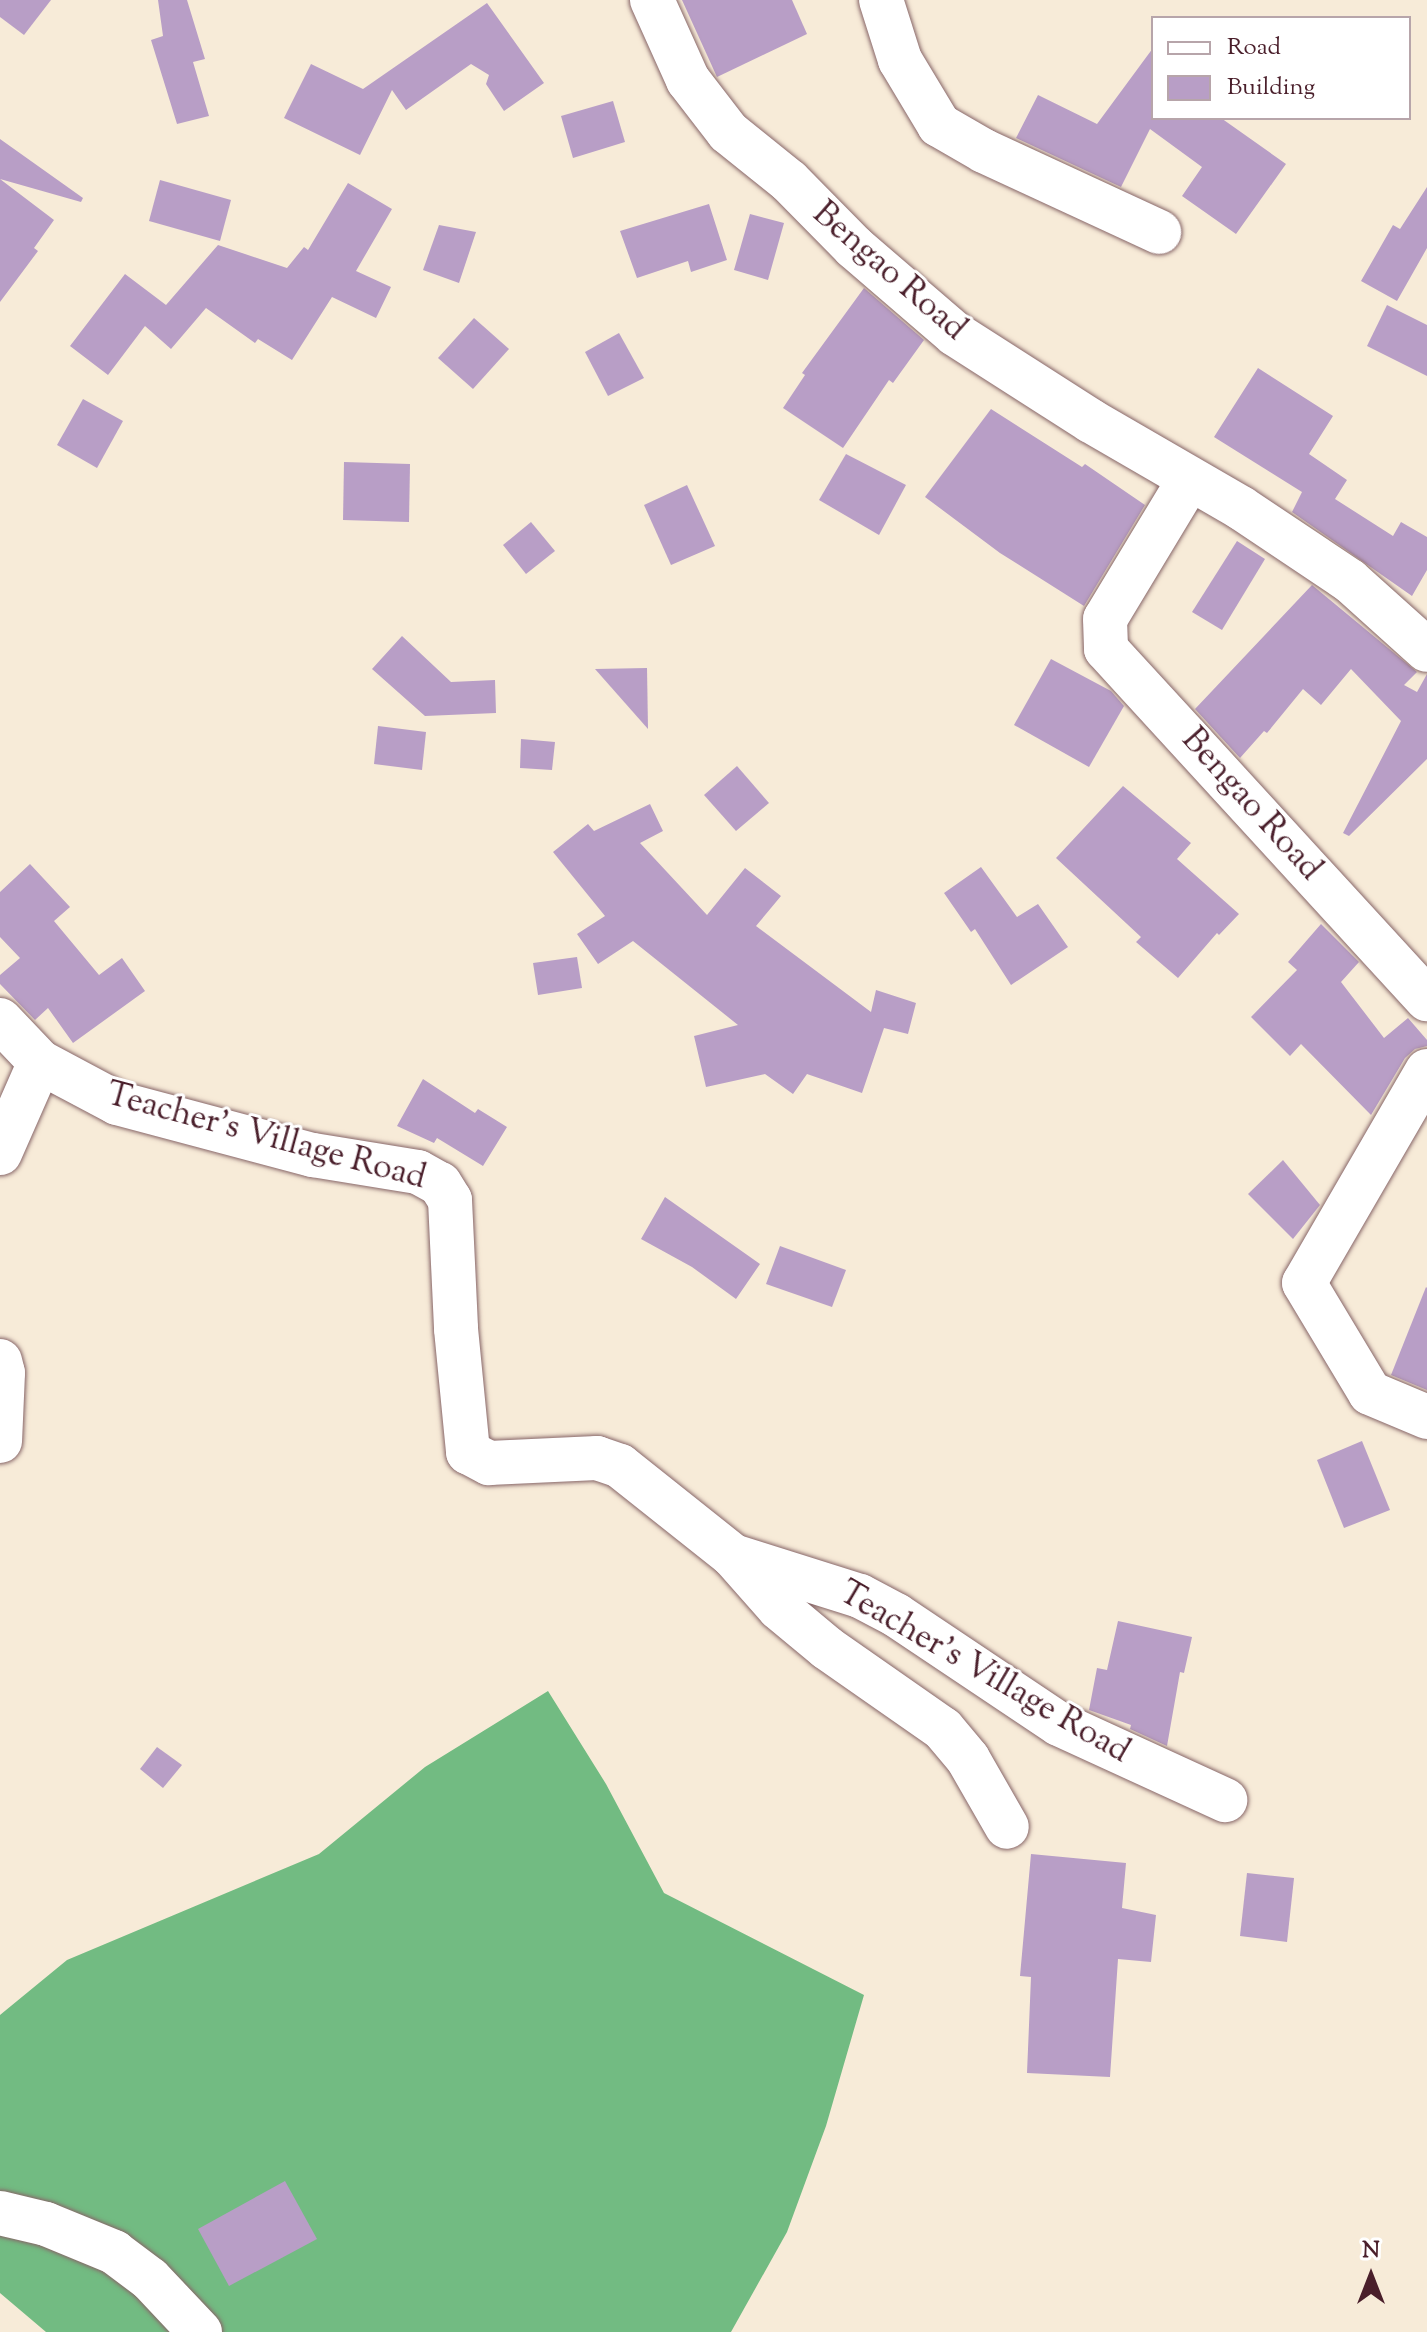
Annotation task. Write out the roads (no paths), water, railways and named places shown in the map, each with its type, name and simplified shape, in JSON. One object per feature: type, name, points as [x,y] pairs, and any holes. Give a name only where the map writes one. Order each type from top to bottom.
[{"type":"street","name":"Bengao Road","points":[[652,0],[688,80],[728,132],[789,181],[854,247],[955,334],[1189,480],[1241,508],[1350,581],[1427,650]]},
{"type":"street","points":[[881,0],[900,60],[939,125],[984,151],[1159,232]]},
{"type":"street","name":"Bengao Road","points":[[1189,480],[1105,619],[1106,649],[1427,999]]},
{"type":"street","name":"Teacher's Village Road","points":[[0,1020],[40,1062],[117,1103],[313,1155],[418,1172],[440,1184],[450,1200],[456,1329],[468,1452],[489,1463],[597,1458],[620,1466],[733,1556],[860,1596],[896,1615],[1059,1724],[1225,1800]]},
{"type":"street","points":[[0,1153],[40,1062]]},
{"type":"street","points":[[1427,1071],[1304,1283],[1370,1393],[1427,1417]]},
{"type":"street","points":[[0,1361],[3,1373],[0,1441]]},
{"type":"street","points":[[733,1556],[779,1608],[815,1638],[943,1729],[968,1759],[1007,1827]]},
{"type":"street","points":[[0,2213],[46,2224],[114,2252],[150,2279],[200,2332]]}]
